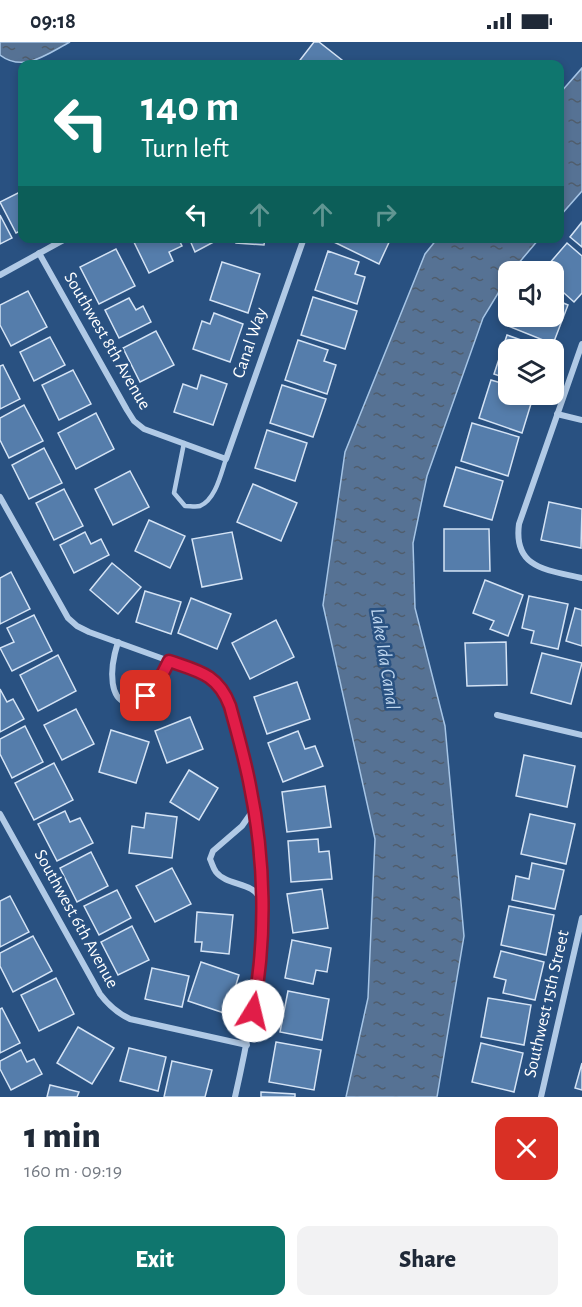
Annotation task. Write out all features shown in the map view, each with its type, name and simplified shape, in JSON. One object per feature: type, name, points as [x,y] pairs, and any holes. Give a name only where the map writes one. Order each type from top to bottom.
[{"type":"street","points":[[0,275],[58,243]]},
{"type":"street","name":"Canal Way","points":[[226,459],[302,243]]},
{"type":"street","name":"Southwest 8th Avenue","points":[[39,253],[134,421],[144,429],[226,459]]},
{"type":"street","points":[[582,344],[519,524],[517,538],[521,551],[529,562],[541,568],[582,578]]},
{"type":"street","points":[[557,414],[582,420]]},
{"type":"street","points":[[0,497],[68,618],[77,626],[208,675],[226,694],[254,809],[259,839],[262,906],[256,994],[235,1097]]},
{"type":"street","points":[[118,642],[114,656],[113,689],[126,703],[131,705],[146,696],[169,661]]},
{"type":"street","points":[[497,716],[582,735]]},
{"type":"street","points":[[254,809],[242,826],[213,851],[210,859],[217,873],[258,893],[262,906]]},
{"type":"street","name":"Southwest 6th Avenue","points":[[0,814],[108,1005],[118,1013],[130,1018],[247,1045]]},
{"type":"street","name":"Southwest 15th Street","points":[[541,1097],[582,918]]},
{"type":"lane","points":[[184,443],[174,493],[185,506],[199,506],[208,500],[218,482],[226,459]]},
{"type":"water","points":[[0,42],[70,42],[35,60],[18,60],[18,62],[0,55]]},
{"type":"water","points":[[582,68],[582,191],[564,211],[564,88]]},
{"type":"water","name":"Lake Ida Canal","points":[[434,243],[536,243],[520,261],[498,261],[498,293],[483,318],[427,476],[413,543],[415,608],[445,726],[464,936],[437,1097],[346,1097],[368,998],[375,839],[323,605],[345,452],[425,254]]},
{"type":"building","points":[[314,42],[319,42],[342,60],[300,60]]},
{"type":"building","points":[[18,193],[18,232],[16,233],[0,202]]},
{"type":"building","points":[[0,215],[12,238],[0,244]]},
{"type":"building","points":[[582,222],[582,247],[570,237]]},
{"type":"building","points":[[134,243],[180,243],[182,246],[169,252],[173,261],[149,273]]},
{"type":"building","points":[[191,243],[212,243],[195,252]]},
{"type":"building","points":[[236,243],[264,243],[264,245]]},
{"type":"building","points":[[336,243],[389,243],[379,264]]},
{"type":"building","points":[[567,243],[582,256],[582,293],[574,302],[564,293],[564,261],[551,261]]},
{"type":"building","points":[[116,249],[135,286],[99,304],[80,267]]},
{"type":"building","points":[[328,251],[359,262],[355,274],[365,277],[357,304],[315,290]]},
{"type":"building","points":[[222,262],[260,274],[248,313],[210,300]]},
{"type":"building","points":[[28,291],[47,327],[11,346],[0,325],[0,305]]},
{"type":"building","points":[[313,297],[357,311],[345,349],[301,335]]},
{"type":"building","points":[[129,298],[136,310],[143,306],[151,322],[119,338],[105,310]]},
{"type":"building","points":[[564,303],[568,305],[564,315]]},
{"type":"building","points":[[214,313],[243,324],[230,362],[193,349],[202,321],[210,324]]},
{"type":"building","points":[[510,327],[560,327],[555,339],[540,339]]},
{"type":"building","points":[[156,331],[174,365],[140,382],[123,348]]},
{"type":"building","points":[[507,335],[518,339],[506,339]]},
{"type":"building","points":[[50,337],[65,365],[34,381],[20,352]]},
{"type":"building","points":[[298,340],[328,350],[324,361],[336,365],[327,394],[285,380]]},
{"type":"building","points":[[498,362],[498,375],[494,374]]},
{"type":"building","points":[[3,365],[20,399],[0,409],[0,366]]},
{"type":"building","points":[[73,370],[91,404],[59,420],[42,385]]},
{"type":"building","points":[[201,375],[227,384],[213,425],[174,412],[183,384],[197,389]]},
{"type":"building","points":[[491,380],[498,382],[498,405],[531,405],[522,433],[479,418]]},
{"type":"building","points":[[282,385],[326,399],[313,437],[270,423]]},
{"type":"building","points":[[24,405],[43,441],[9,458],[0,440],[0,418]]},
{"type":"building","points":[[96,413],[114,449],[76,469],[58,433]]},
{"type":"building","points":[[472,423],[519,437],[508,476],[461,461]]},
{"type":"building","points":[[267,430],[307,443],[295,481],[255,468]]},
{"type":"building","points":[[44,448],[62,483],[29,499],[12,465]]},
{"type":"building","points":[[456,467],[503,481],[492,520],[444,506]]},
{"type":"building","points":[[130,471],[149,507],[113,525],[95,489]]},
{"type":"building","points":[[253,484],[297,503],[281,541],[237,522]]},
{"type":"building","points":[[64,489],[83,526],[54,540],[36,503]]},
{"type":"building","points":[[549,502],[582,509],[581,548],[541,540]]},
{"type":"building","points":[[149,520],[185,536],[170,568],[135,551]]},
{"type":"building","points":[[444,529],[489,529],[490,571],[444,571]]},
{"type":"building","points":[[85,532],[91,544],[101,539],[109,555],[74,573],[60,545]]},
{"type":"building","points":[[232,532],[242,579],[202,587],[192,539]]},
{"type":"building","points":[[112,563],[141,587],[118,614],[90,590]]},
{"type":"building","points":[[11,572],[30,609],[0,624],[0,578]]},
{"type":"building","points":[[485,580],[523,595],[508,636],[490,629],[494,621],[473,613]]},
{"type":"building","points":[[145,591],[181,602],[171,634],[136,622]]},
{"type":"building","points":[[529,596],[568,604],[558,649],[531,643],[534,631],[522,628]]},
{"type":"building","points":[[191,598],[231,614],[217,649],[178,633]]},
{"type":"building","points":[[575,608],[582,610],[582,646],[566,641]]},
{"type":"building","points":[[34,615],[52,651],[12,671],[0,648],[14,642],[7,628]]},
{"type":"building","points":[[276,620],[294,657],[250,679],[232,643]]},
{"type":"building","points":[[506,642],[507,685],[467,686],[465,643]]},
{"type":"building","points":[[542,653],[582,663],[571,704],[531,693]]},
{"type":"building","points":[[58,655],[76,691],[38,711],[20,675]]},
{"type":"building","points":[[297,682],[310,719],[267,734],[254,697]]},
{"type":"building","points":[[0,689],[7,702],[13,699],[24,719],[0,732]]},
{"type":"building","points":[[76,709],[94,744],[62,760],[44,725]]},
{"type":"building","points":[[190,717],[203,749],[167,763],[155,731]]},
{"type":"building","points":[[25,726],[43,762],[12,778],[0,754],[0,739]]},
{"type":"building","points":[[111,730],[149,742],[136,783],[99,772]]},
{"type":"building","points":[[298,731],[305,749],[315,746],[323,766],[283,782],[268,743]]},
{"type":"building","points":[[524,755],[575,766],[567,807],[516,796]]},
{"type":"building","points":[[54,763],[73,800],[34,820],[15,783]]},
{"type":"building","points":[[189,770],[218,788],[199,820],[170,802]]},
{"type":"building","points":[[325,786],[331,827],[287,832],[282,792]]},
{"type":"building","points":[[65,811],[70,822],[80,818],[93,843],[57,861],[38,824]]},
{"type":"building","points":[[146,813],[177,817],[172,858],[129,853],[132,826],[144,828]]},
{"type":"building","points":[[530,814],[575,824],[566,864],[521,854]]},
{"type":"building","points":[[318,839],[319,852],[329,851],[332,879],[291,882],[288,841]]},
{"type":"building","points":[[91,852],[108,886],[77,902],[60,868]]},
{"type":"building","points":[[532,863],[564,870],[555,909],[512,900],[516,876],[529,879]]},
{"type":"building","points":[[172,868],[191,904],[155,922],[136,886]]},
{"type":"building","points":[[322,889],[328,928],[293,933],[287,894]]},
{"type":"building","points":[[117,890],[131,918],[99,935],[84,906]]},
{"type":"building","points":[[10,896],[29,932],[0,947],[0,901]]},
{"type":"building","points":[[509,906],[554,915],[546,955],[501,945]]},
{"type":"building","points":[[197,912],[233,915],[229,954],[201,951],[202,942],[195,942]]},
{"type":"building","points":[[132,926],[149,960],[118,975],[101,942]]},
{"type":"building","points":[[33,936],[52,971],[13,992],[0,966],[0,953]]},
{"type":"building","points":[[292,940],[331,948],[327,972],[316,970],[313,984],[285,978]]},
{"type":"building","points":[[501,951],[544,962],[535,1000],[503,993],[506,980],[494,977]]},
{"type":"building","points":[[201,962],[239,975],[227,1014],[188,1001]]},
{"type":"building","points":[[152,968],[189,976],[182,1007],[145,999]]},
{"type":"building","points":[[56,978],[74,1014],[39,1031],[21,995]]},
{"type":"building","points":[[288,991],[329,999],[322,1040],[280,1032]]},
{"type":"building","points":[[488,998],[531,1005],[524,1045],[481,1037]]},
{"type":"building","points":[[2,1008],[20,1043],[0,1053],[0,1009]]},
{"type":"building","points":[[78,1027],[114,1048],[92,1084],[57,1063]]},
{"type":"building","points":[[276,1042],[321,1050],[314,1090],[269,1082]]},
{"type":"building","points":[[481,1043],[523,1053],[514,1092],[472,1082]]},
{"type":"building","points":[[129,1048],[166,1057],[158,1091],[120,1081]]},
{"type":"building","points":[[21,1050],[27,1062],[34,1059],[42,1074],[11,1090],[0,1069],[0,1061]]},
{"type":"building","points":[[172,1061],[212,1070],[205,1097],[164,1097]]},
{"type":"building","points":[[582,1063],[582,1090],[575,1088]]},
{"type":"building","points":[[50,1085],[79,1092],[77,1097],[47,1097]]},
{"type":"building","points":[[261,1092],[295,1094],[295,1097],[261,1097]]},
{"type":"route","points":[[146,696],[169,661],[208,675],[226,694],[250,787],[259,839],[262,890],[261,942],[253,1011]]}]
